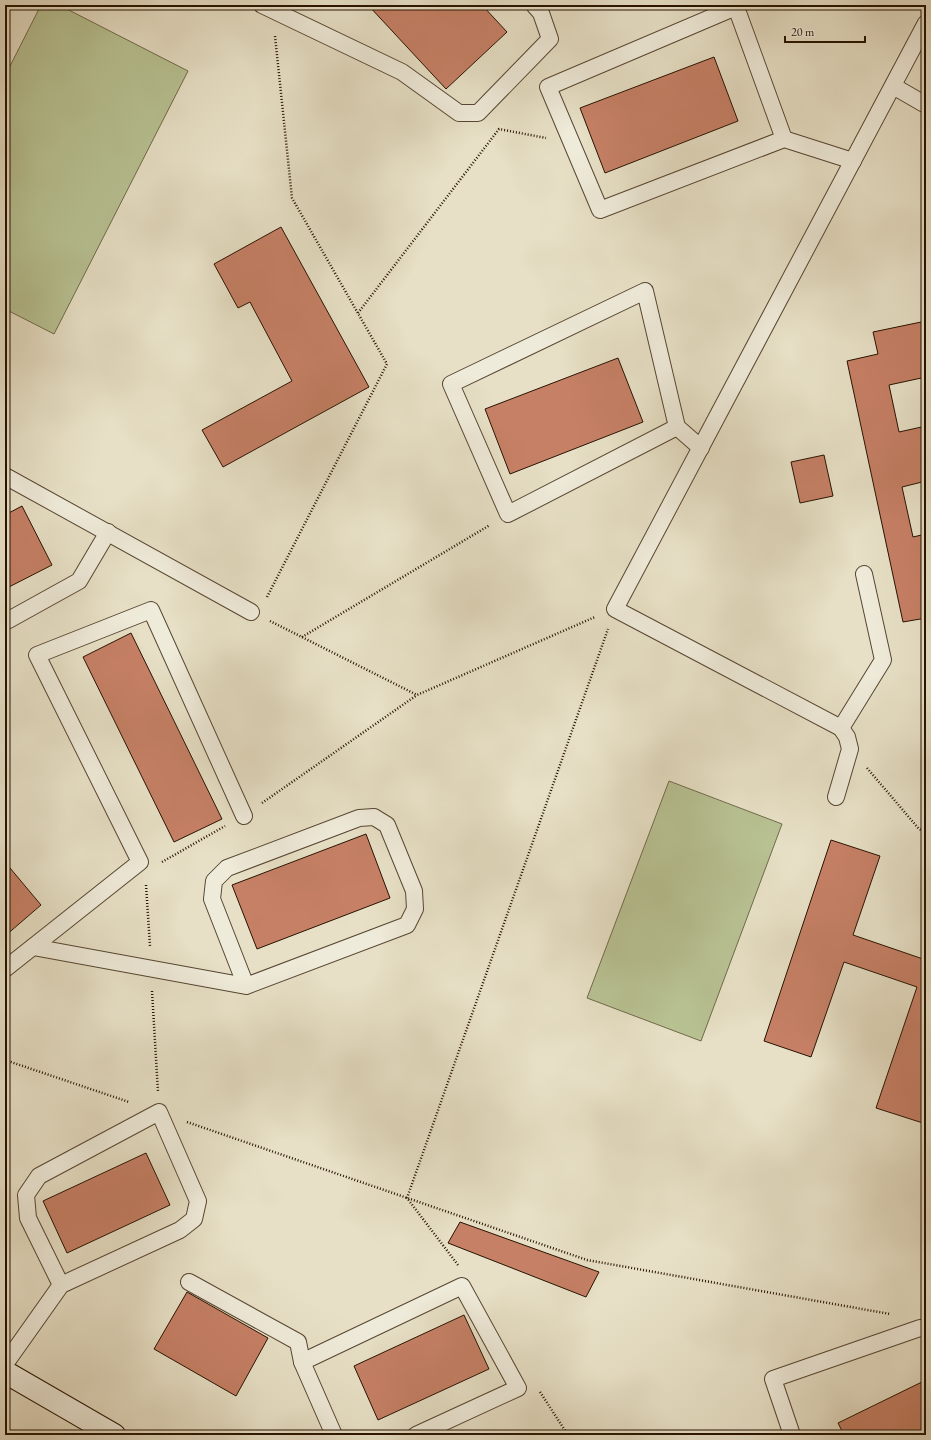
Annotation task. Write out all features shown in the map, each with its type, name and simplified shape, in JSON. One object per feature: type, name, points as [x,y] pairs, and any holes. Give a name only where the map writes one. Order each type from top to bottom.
[{"type":"street","points":[[5,1372],[114,1435]]},
{"type":"lane","points":[[262,5],[283,9],[402,72],[459,113],[478,113],[550,39],[541,13],[534,5]]},
{"type":"lane","points":[[784,139],[736,7],[548,87],[600,210],[784,139],[853,162]]},
{"type":"lane","points":[[836,797],[850,749],[847,737],[841,728],[615,609],[926,23]]},
{"type":"lane","points":[[893,86],[926,105]]},
{"type":"lane","points":[[677,427],[508,514],[452,384],[645,291],[677,427],[701,448]]},
{"type":"lane","points":[[5,476],[256,614]]},
{"type":"lane","points":[[5,622],[79,581],[108,532]]},
{"type":"lane","points":[[841,728],[883,660],[864,574]]},
{"type":"lane","points":[[5,969],[140,862],[37,655],[151,610],[244,816]]},
{"type":"lane","points":[[32,947],[246,986],[407,925],[415,909],[414,891],[388,825],[374,816],[359,818],[227,868],[214,881],[212,899],[246,986]]},
{"type":"lane","points":[[5,1364],[61,1285],[180,1230],[194,1219],[198,1201],[159,1112],[39,1176],[26,1195],[28,1218],[61,1285]]},
{"type":"lane","points":[[189,1282],[298,1342],[302,1362],[334,1435]]},
{"type":"lane","points":[[302,1362],[462,1286],[518,1388],[416,1435]]},
{"type":"lane","points":[[792,1435],[773,1379],[920,1328],[926,1329]]},
{"type":"path","points":[[283,9],[274,30],[292,198],[387,364],[268,597],[256,614],[417,695]]},
{"type":"path","points":[[358,313],[499,129],[571,143]]},
{"type":"path","points":[[302,637],[508,514]]},
{"type":"path","points":[[159,864],[244,816],[417,695],[615,609]]},
{"type":"path","points":[[408,1198],[615,609]]},
{"type":"path","points":[[850,749],[919,829],[926,832]]},
{"type":"path","points":[[147,903],[159,1112]]},
{"type":"path","points":[[5,1060],[587,1260],[895,1315]]},
{"type":"green space","points":[[41,5],[59,5],[188,71],[54,334],[5,309],[5,76]]},
{"type":"green space","points":[[669,781],[782,824],[701,1041],[587,998]]},
{"type":"building","points":[[368,5],[482,5],[507,32],[446,89]]},
{"type":"building","points":[[714,57],[738,121],[605,173],[580,108]]},
{"type":"building","points":[[281,227],[369,387],[223,467],[202,430],[292,381],[250,302],[238,308],[214,264]]},
{"type":"building","points":[[926,321],[926,377],[889,385],[899,432],[926,426],[926,481],[902,487],[913,537],[926,534],[926,618],[903,622],[847,361],[878,354],[873,332]]},
{"type":"building","points":[[618,358],[643,422],[510,474],[485,409]]},
{"type":"building","points":[[824,455],[833,496],[800,503],[791,462]]},
{"type":"building","points":[[22,506],[52,565],[5,589],[5,515]]},
{"type":"building","points":[[131,633],[222,819],[174,842],[83,657]]},
{"type":"building","points":[[366,834],[390,898],[257,949],[232,885]]},
{"type":"building","points":[[831,840],[880,856],[853,935],[926,960],[926,1124],[876,1108],[917,987],[844,962],[811,1057],[764,1041]]},
{"type":"building","points":[[5,862],[41,905],[5,936]]},
{"type":"building","points":[[146,1153],[170,1205],[67,1253],[43,1201]]},
{"type":"building","points":[[460,1222],[599,1272],[586,1297],[448,1243]]},
{"type":"building","points":[[187,1292],[268,1338],[236,1396],[154,1349]]},
{"type":"building","points":[[464,1315],[489,1369],[378,1420],[354,1366]]},
{"type":"building","points":[[926,1380],[926,1435],[844,1435],[838,1423]]}]
